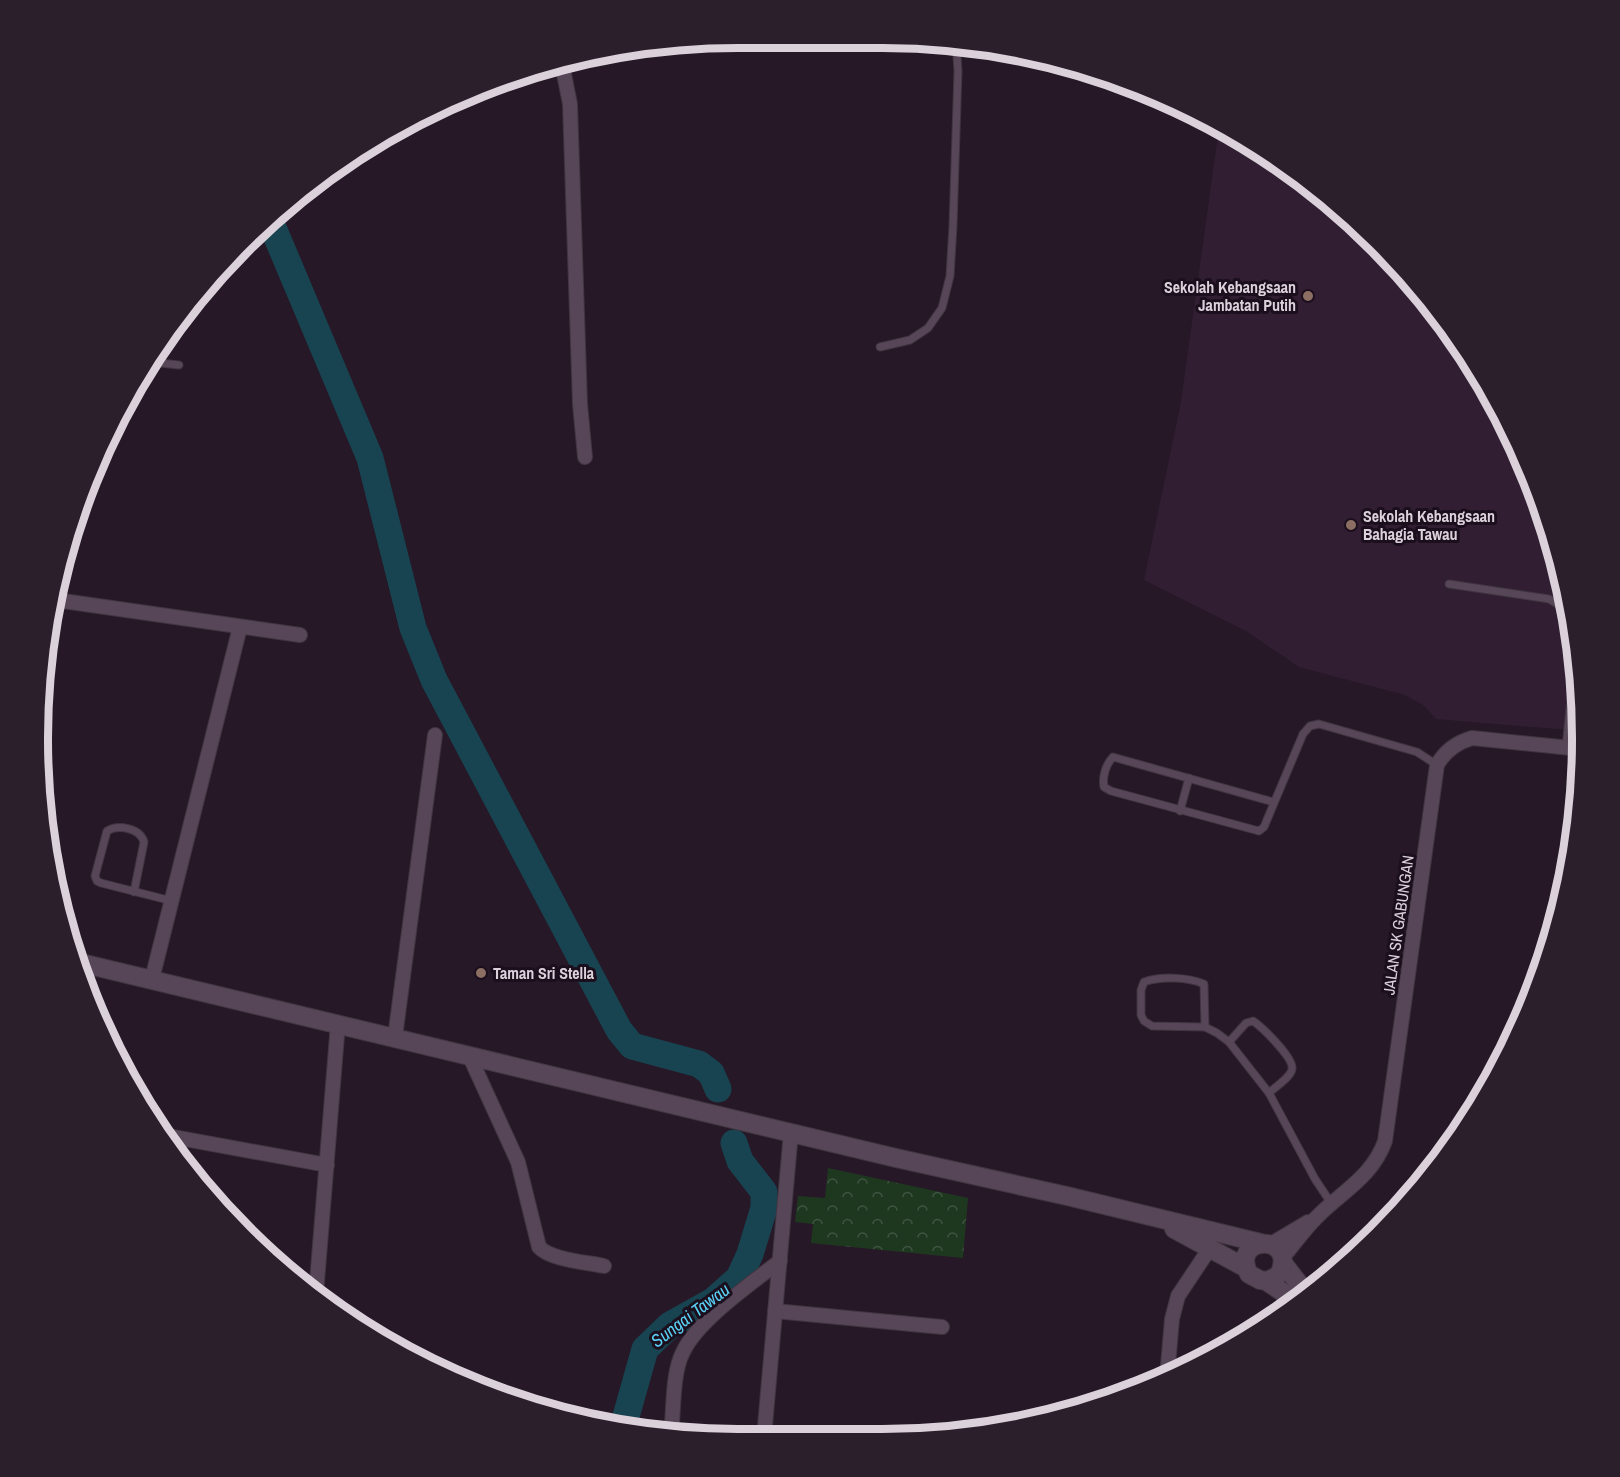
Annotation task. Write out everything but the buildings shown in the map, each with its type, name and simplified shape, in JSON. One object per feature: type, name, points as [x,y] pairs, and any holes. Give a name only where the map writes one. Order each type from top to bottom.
[{"type":"street","points":[[563,71],[570,104],[580,404],[585,457]]},
{"type":"street","points":[[62,601],[300,635]]},
{"type":"street","points":[[152,979],[240,627]]},
{"type":"street","points":[[395,1037],[435,735]]},
{"type":"street","points":[[1439,763],[1459,741],[1472,738],[1572,748]]},
{"type":"street","name":"JALAN SK GABUNGAN","points":[[1275,1252],[1369,1170],[1379,1158],[1385,1141],[1439,763]]},
{"type":"street","points":[[87,964],[896,1158],[1143,1214],[1275,1252],[1301,1287]]},
{"type":"street","points":[[317,1285],[338,1023]]},
{"type":"street","points":[[469,1055],[518,1162],[539,1247],[544,1253],[554,1256],[604,1266]]},
{"type":"street","points":[[766,1429],[791,1132]]},
{"type":"street","points":[[175,1137],[327,1165]]},
{"type":"street","points":[[1143,1214],[1246,1268],[1254,1278],[1266,1281],[1288,1296]]},
{"type":"street","points":[[1246,1268],[1245,1260],[1248,1252],[1254,1246],[1275,1252]]},
{"type":"street","points":[[1169,1366],[1172,1319],[1179,1296],[1210,1248]]},
{"type":"street","points":[[1266,1281],[1277,1276],[1275,1252]]},
{"type":"street","points":[[672,1426],[678,1365],[683,1351],[711,1317],[780,1261]]},
{"type":"street","points":[[775,1311],[942,1327]]},
{"type":"lane","points":[[880,347],[910,340],[928,328],[942,308],[950,276],[953,226],[957,52]]},
{"type":"lane","points":[[159,363],[179,365]]},
{"type":"lane","points":[[1449,584],[1549,599],[1559,605]]},
{"type":"lane","points":[[1566,747],[1571,697]]},
{"type":"lane","points":[[1273,802],[1113,757],[1108,762],[1103,781],[1104,787],[1111,791],[1259,831],[1263,827],[1303,734],[1310,726],[1319,724],[1417,752],[1439,763]]},
{"type":"lane","points":[[1180,811],[1189,778]]},
{"type":"lane","points":[[134,892],[144,842],[138,832],[116,827],[107,831],[95,876],[97,881],[134,892],[172,901]]},
{"type":"lane","points":[[1205,1027],[1204,984],[1194,979],[1152,979],[1144,982],[1141,990],[1141,1014],[1144,1021],[1152,1026],[1205,1027],[1229,1042],[1269,1093],[1315,1179],[1331,1203]]},
{"type":"lane","points":[[1229,1042],[1246,1023],[1253,1021],[1289,1058],[1293,1066],[1292,1072],[1269,1093]]},
{"type":"shaded area","name":"Sekolah Kebangsaan Bahagia Tawau","points":[[1218,136],[1265,164],[1302,191],[1370,250],[1429,318],[1456,355],[1479,393],[1501,433],[1519,474],[1548,560],[1559,604],[1566,648],[1571,693],[1572,730],[1436,719],[1423,705],[1405,695],[1299,667],[1246,631],[1144,580],[1181,402]]},
{"type":"green space","points":[[828,1168],[968,1198],[963,1258],[811,1243],[813,1224],[795,1222],[798,1196],[825,1198]]},
{"type":"waterway","points":[[273,228],[370,458],[413,628],[434,680],[619,1030],[632,1046],[699,1064],[711,1073],[718,1089]]},
{"type":"waterway","name":"Sungai Tawau","points":[[625,1419],[645,1349],[670,1325],[713,1301],[739,1278],[750,1254],[764,1208],[764,1192],[740,1161],[734,1143]]},
{"type":"place","name":"Sekolah Kebangsaan Jambatan Putih","points":[[1308,296]]},
{"type":"place","name":"Sekolah Kebangsaan Bahagia Tawau","points":[[1351,525]]},
{"type":"place","name":"Taman Sri Stella","points":[[481,973]]}]
